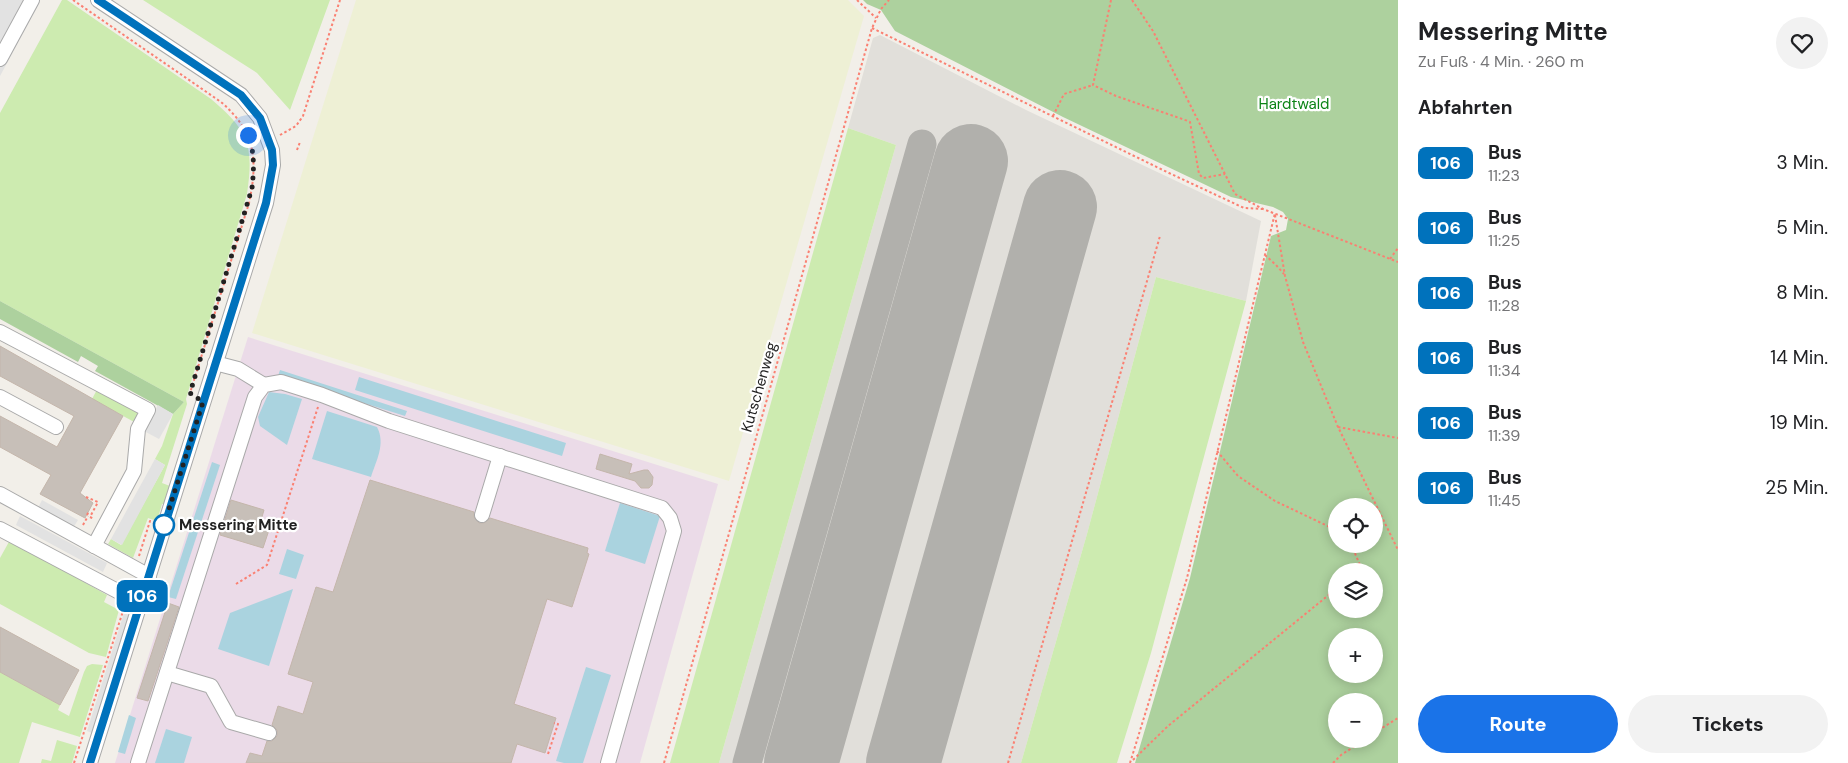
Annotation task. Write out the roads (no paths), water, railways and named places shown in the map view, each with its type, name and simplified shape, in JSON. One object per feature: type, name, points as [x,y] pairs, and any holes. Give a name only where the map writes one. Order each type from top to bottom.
[{"type":"street","points":[[0,59],[32,0]]},
{"type":"street","points":[[90,763],[266,203],[273,165],[268,137],[260,118],[241,95],[98,0]]},
{"type":"street","points":[[0,332],[148,410],[138,429],[134,471],[94,546]]},
{"type":"street","points":[[215,363],[238,369],[264,385],[281,382],[322,395],[389,421],[662,508],[670,518],[674,531],[608,763]]},
{"type":"street","points":[[138,763],[240,440],[255,397],[264,385]]},
{"type":"street","points":[[0,397],[56,427]]},
{"type":"street","points":[[482,515],[500,456]]},
{"type":"street","points":[[0,494],[148,576]]},
{"type":"street","points":[[0,529],[140,603]]},
{"type":"street","points":[[167,673],[211,686],[231,722],[269,733]]},
{"type":"water","points":[[280,370],[407,411],[405,416],[278,376]]},
{"type":"water","points":[[359,377],[566,443],[562,456],[355,390]]},
{"type":"water","points":[[269,392],[302,399],[287,445],[260,426],[258,417]]},
{"type":"water","points":[[327,411],[377,427],[381,440],[371,477],[312,459]]},
{"type":"water","points":[[212,462],[220,465],[176,599],[168,597]]},
{"type":"water","points":[[620,503],[660,516],[645,564],[605,551]]},
{"type":"water","points":[[287,549],[304,555],[296,579],[279,574]]},
{"type":"water","points":[[293,589],[269,666],[218,649],[230,613]]},
{"type":"water","points":[[586,667],[611,675],[583,763],[556,761]]},
{"type":"water","points":[[129,715],[136,718],[125,754],[118,752]]},
{"type":"water","points":[[166,729],[192,737],[184,763],[155,763]]},
{"type":"place","name":"Messering Mitte","points":[[164,525]]},
{"type":"park label","name":"Hardtwald","points":[[1294,104]]}]
